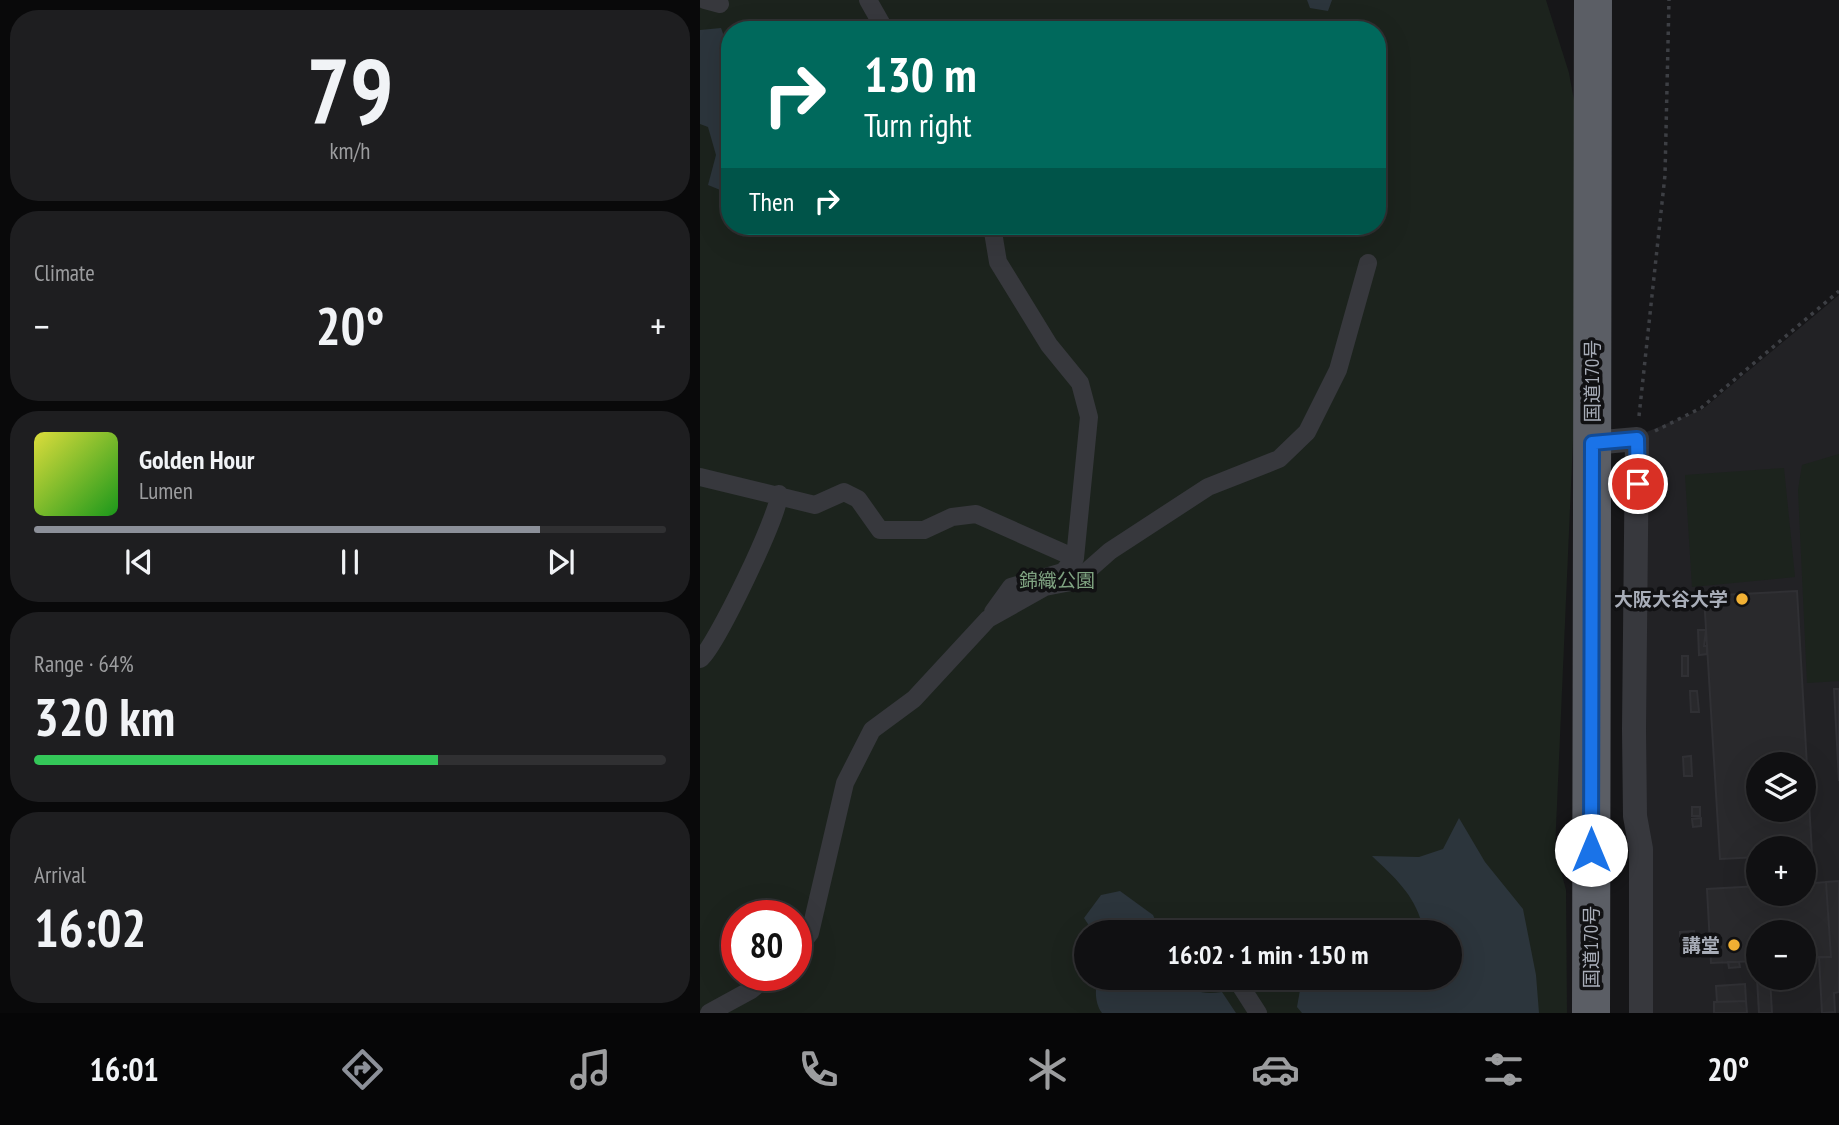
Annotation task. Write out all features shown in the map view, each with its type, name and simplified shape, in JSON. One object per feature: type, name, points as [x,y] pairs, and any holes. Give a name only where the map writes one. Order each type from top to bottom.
[{"type":"highway","name":"国道170号","points":[[1591,1013],[1616,441],[1593,0]]},
{"type":"highway","name":"国道170号","points":[[1617,1013],[1616,441],[1620,0]]},
{"type":"street","points":[[868,0],[880,21]]},
{"type":"street","points":[[812,924],[845,783],[872,730],[914,699],[988,619],[1011,587],[1063,572],[1075,558],[1089,417],[1080,383],[1049,345],[998,262],[994,235]]},
{"type":"street","points":[[988,619],[1045,587],[1076,581],[1110,551],[1208,487],[1279,459],[1307,432],[1338,370],[1368,263]]},
{"type":"street","points":[[1616,441],[1634,730],[1635,816],[1641,849],[1641,1013]]},
{"type":"street","points":[[700,477],[779,494],[815,505],[844,492],[858,499],[880,530],[924,530],[952,517],[976,514],[1075,558]]},
{"type":"street","points":[[700,659],[733,604],[770,528],[779,494]]},
{"type":"street","points":[[1243,990],[1258,1013]]},
{"type":"street","points":[[709,1013],[749,991]]},
{"type":"path","points":[[1616,441],[1665,175],[1669,0]]},
{"type":"path","points":[[1616,441],[1701,408],[1839,291]]},
{"type":"shaded area","points":[[1307,0],[1332,0],[1328,11],[1310,8]]},
{"type":"shaded area","points":[[721,28],[721,190],[708,185],[716,155],[708,127],[700,124],[700,30]]},
{"type":"shaded area","name":"大阪大谷大学","points":[[1839,295],[1839,1013],[1647,1013],[1644,433],[1703,409]]},
{"type":"shaded area","points":[[1459,818],[1485,862],[1523,909],[1536,975],[1539,1013],[1302,1013],[1297,1007],[1300,990],[1462,990],[1462,920],[1421,920],[1414,904],[1402,887],[1372,856],[1419,857],[1443,849]]},
{"type":"shaded area","points":[[1120,891],[1153,915],[1155,920],[1085,920],[1084,918],[1101,895]]},
{"type":"shaded area","points":[[1096,990],[1222,992],[1236,1013],[1102,1013]]},
{"type":"green space","name":"錦織公園","points":[[700,0],[1546,0],[1569,73],[1580,133],[1580,281],[1555,850],[1566,890],[1567,1013],[700,1013]]},
{"type":"green space","points":[[1839,454],[1839,681],[1807,683],[1798,490],[1802,465]]},
{"type":"green space","points":[[1784,468],[1795,577],[1692,587],[1685,475]]},
{"type":"building","points":[[1797,591],[1806,752],[1746,752],[1746,822],[1810,822],[1811,836],[1746,836],[1746,858],[1720,859],[1704,596]]},
{"type":"building","points":[[1698,630],[1706,630],[1704,646],[1707,646],[1707,654],[1699,655]]},
{"type":"building","points":[[1682,656],[1688,656],[1688,676],[1682,676]]},
{"type":"building","points":[[1834,689],[1839,689],[1839,781]]},
{"type":"building","points":[[1690,691],[1697,691],[1699,712],[1691,712]]},
{"type":"building","points":[[1691,756],[1692,776],[1684,776],[1683,757]]},
{"type":"building","points":[[1692,807],[1700,807],[1700,816],[1692,816]]},
{"type":"building","points":[[1701,818],[1701,826],[1693,827],[1692,819]]},
{"type":"building","points":[[1839,881],[1839,992],[1834,993],[1835,1012],[1822,1013],[1819,957],[1831,957],[1826,882]]},
{"type":"building","name":"講堂","points":[[1826,882],[1831,957],[1816,958],[1816,920],[1746,920],[1746,961],[1711,963],[1707,889],[1746,887],[1746,906],[1816,906],[1816,883]]},
{"type":"building","points":[[1694,931],[1696,955],[1681,955],[1680,932]]},
{"type":"building","points":[[1728,962],[1739,962],[1740,967],[1729,968]]},
{"type":"building","points":[[1745,984],[1746,1001],[1717,1002],[1716,986]]},
{"type":"building","name":"講堂","points":[[1758,990],[1771,990],[1772,1013],[1759,1013]]},
{"type":"building","points":[[1746,1001],[1747,1013],[1714,1013],[1714,1002]]},
{"type":"place","name":"大阪大谷大学","points":[[1742,599]]},
{"type":"place","name":"講堂","points":[[1734,945]]},
{"type":"route","points":[[1591,850],[1592,443],[1637,439],[1638,484]]}]
